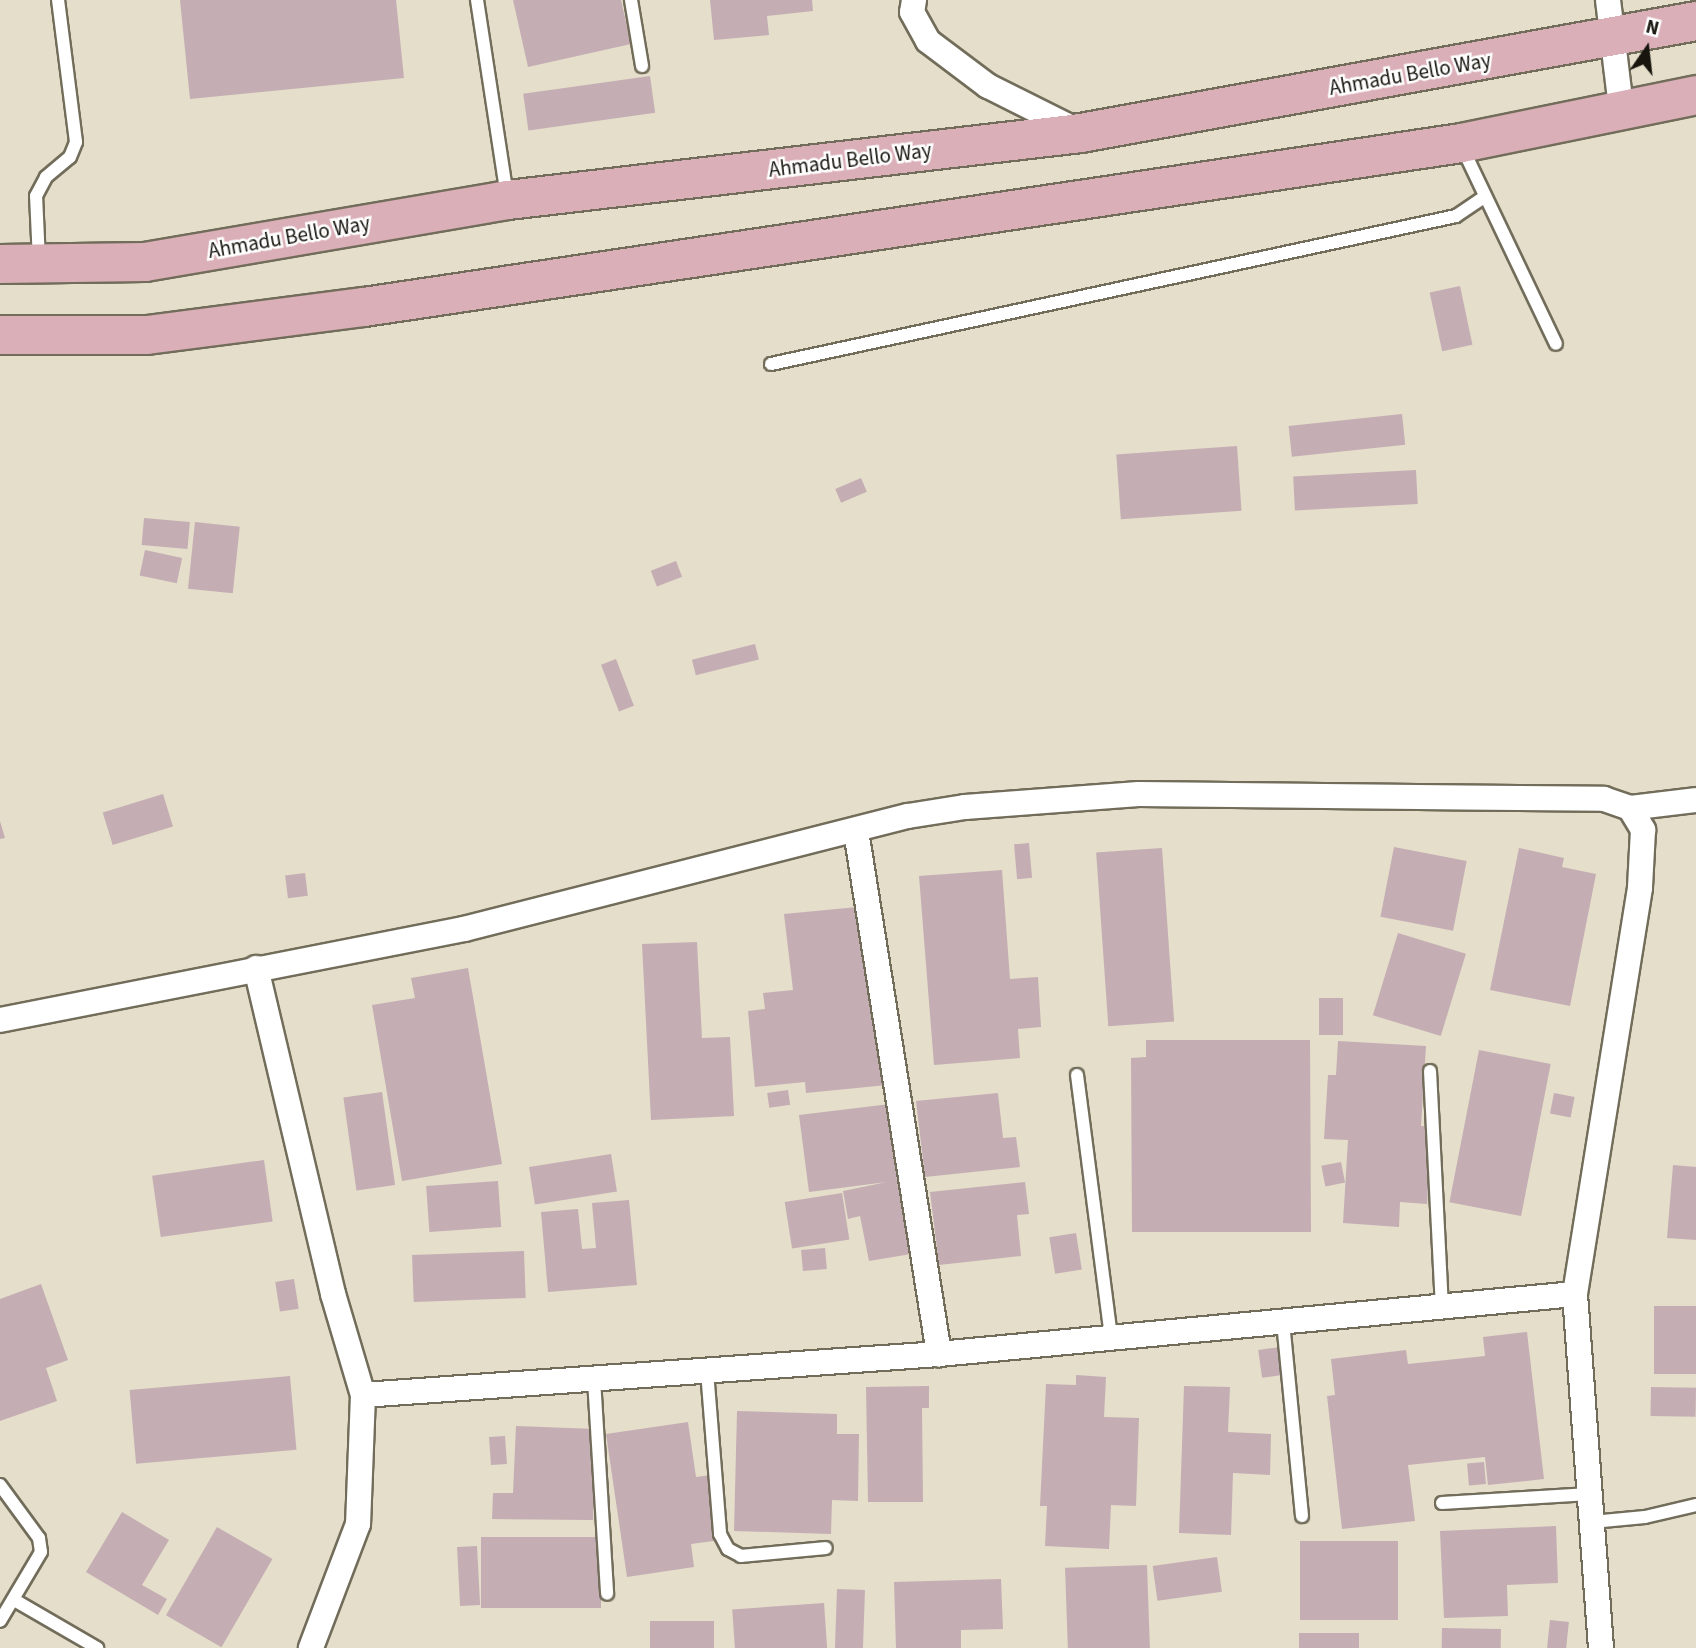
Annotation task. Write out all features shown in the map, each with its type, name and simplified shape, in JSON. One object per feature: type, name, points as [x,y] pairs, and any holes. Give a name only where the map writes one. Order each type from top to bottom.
[{"type":"main road","name":"Ahmadu Bello Way","points":[[0,264],[145,262],[508,200],[1081,133],[1696,21]]},
{"type":"main road","points":[[0,335],[147,335],[364,307],[1461,143],[1621,108],[1696,95]]},
{"type":"street","points":[[914,0],[912,12],[928,41],[988,86],[1081,133]]},
{"type":"street","points":[[1608,0],[1615,37],[1621,108]]},
{"type":"street","points":[[0,1020],[464,929],[931,812],[1080,796],[1604,799],[1630,808],[1696,800]]},
{"type":"street","points":[[1601,1648],[1575,1294],[1640,888],[1643,830],[1630,808]]},
{"type":"street","points":[[856,831],[875,935],[892,1078],[930,1282],[939,1354]]},
{"type":"street","points":[[256,968],[333,1294],[363,1395],[358,1524],[311,1648]]},
{"type":"street","points":[[363,1395],[939,1354],[1575,1294]]},
{"type":"lane","points":[[39,263],[36,197],[46,177],[70,157],[76,142],[58,0]]},
{"type":"lane","points":[[477,0],[508,200]]},
{"type":"lane","points":[[631,0],[642,66]]},
{"type":"lane","points":[[1461,143],[1483,198],[1556,344]]},
{"type":"lane","points":[[771,364],[1456,216],[1483,198]]},
{"type":"lane","points":[[1430,1071],[1442,1307]]},
{"type":"lane","points":[[1077,1075],[1111,1337]]},
{"type":"lane","points":[[1283,1322],[1302,1516]]},
{"type":"lane","points":[[707,1371],[720,1534],[727,1549],[741,1556],[826,1548]]},
{"type":"lane","points":[[594,1378],[607,1594]]},
{"type":"lane","points":[[0,1485],[39,1538],[41,1552],[16,1601],[0,1621]]},
{"type":"lane","points":[[1442,1503],[1590,1494]]},
{"type":"lane","points":[[1592,1522],[1645,1517],[1696,1505]]},
{"type":"lane","points":[[16,1601],[97,1648]]},
{"type":"building","points":[[180,0],[396,0],[404,78],[190,99]]},
{"type":"building","points":[[513,0],[621,0],[631,44],[528,67]]},
{"type":"building","points":[[710,0],[812,0],[813,11],[767,16],[769,35],[714,40]]},
{"type":"building","points":[[650,76],[655,113],[528,130],[523,94]]},
{"type":"building","points":[[1460,286],[1472,345],[1442,351],[1430,292]]},
{"type":"building","points":[[1402,414],[1405,445],[1292,457],[1289,426]]},
{"type":"building","points":[[1237,446],[1242,511],[1121,519],[1116,454]]},
{"type":"building","points":[[1416,470],[1418,504],[1295,510],[1293,476]]},
{"type":"building","points":[[861,478],[867,492],[841,503],[835,489]]},
{"type":"building","points":[[144,518],[190,522],[187,549],[142,545]]},
{"type":"building","points":[[195,522],[240,527],[233,593],[188,589]]},
{"type":"building","points":[[145,550],[182,558],[177,583],[140,575]]},
{"type":"building","points":[[676,561],[682,577],[657,587],[651,571]]},
{"type":"building","points":[[755,644],[759,660],[696,675],[692,660]]},
{"type":"building","points":[[616,659],[634,706],[619,711],[601,665]]},
{"type":"building","points":[[163,794],[173,827],[113,845],[103,812]]},
{"type":"building","points":[[0,821],[5,838],[0,839]]},
{"type":"building","points":[[1029,843],[1032,878],[1017,879],[1014,844]]},
{"type":"building","points":[[1394,847],[1467,861],[1453,931],[1380,917]]},
{"type":"building","points":[[1162,848],[1174,1022],[1108,1026],[1096,853]]},
{"type":"building","points":[[1519,848],[1564,858],[1562,867],[1596,874],[1570,1006],[1490,990]]},
{"type":"building","points":[[1002,870],[1010,979],[1038,977],[1041,1027],[1018,1029],[1020,1058],[934,1065],[919,876]]},
{"type":"building","points":[[305,873],[308,896],[288,898],[285,875]]},
{"type":"building","points":[[868,906],[887,1085],[806,1093],[805,1082],[755,1087],[748,1011],[765,1009],[763,993],[793,990],[784,914]]},
{"type":"building","points":[[1398,933],[1466,954],[1441,1036],[1373,1015]]},
{"type":"building","points":[[697,942],[702,1038],[730,1037],[734,1116],[651,1120],[642,944]]},
{"type":"building","points":[[468,968],[502,1164],[402,1181],[372,1005],[415,998],[411,978]]},
{"type":"building","points":[[1319,998],[1343,998],[1343,1035],[1319,1035]]},
{"type":"building","points":[[1146,1040],[1310,1040],[1311,1232],[1132,1232],[1131,1058],[1146,1057]]},
{"type":"building","points":[[1338,1041],[1426,1046],[1421,1126],[1432,1127],[1427,1204],[1400,1202],[1399,1227],[1343,1223],[1348,1140],[1324,1139],[1328,1075],[1336,1075]]},
{"type":"building","points":[[1479,1050],[1551,1064],[1521,1216],[1449,1202]]},
{"type":"building","points":[[788,1090],[790,1105],[769,1108],[767,1093]]},
{"type":"building","points":[[382,1092],[395,1185],[356,1191],[343,1097]]},
{"type":"building","points":[[998,1093],[1003,1138],[1016,1137],[1020,1167],[925,1177],[916,1101]]},
{"type":"building","points":[[1554,1093],[1575,1097],[1571,1118],[1550,1114]]},
{"type":"building","points":[[890,1104],[897,1181],[911,1254],[869,1261],[860,1216],[848,1219],[843,1191],[887,1182],[809,1192],[799,1115]]},
{"type":"building","points":[[611,1154],[617,1192],[535,1205],[529,1167]]},
{"type":"building","points":[[264,1160],[273,1221],[161,1237],[152,1176]]},
{"type":"building","points":[[1341,1162],[1345,1183],[1325,1186],[1321,1166]]},
{"type":"building","points":[[1673,1165],[1696,1167],[1696,1240],[1667,1238]]},
{"type":"building","points":[[498,1181],[501,1227],[429,1232],[426,1186]]},
{"type":"building","points":[[1025,1182],[1029,1214],[1017,1215],[1021,1256],[939,1265],[930,1192]]},
{"type":"building","points":[[842,1193],[849,1239],[792,1248],[785,1202]]},
{"type":"building","points":[[629,1200],[637,1285],[548,1292],[541,1212],[578,1209],[582,1249],[596,1248],[592,1203]]},
{"type":"building","points":[[1076,1233],[1082,1270],[1055,1274],[1049,1237]]},
{"type":"building","points":[[825,1248],[827,1269],[803,1271],[801,1250]]},
{"type":"building","points":[[524,1251],[526,1298],[414,1302],[412,1255]]},
{"type":"building","points":[[294,1279],[299,1309],[280,1312],[275,1282]]},
{"type":"building","points":[[41,1284],[68,1360],[46,1368],[57,1401],[0,1421],[0,1299]]},
{"type":"building","points":[[1654,1306],[1696,1306],[1696,1374],[1654,1374]]},
{"type":"building","points":[[1527,1332],[1544,1479],[1488,1485],[1485,1457],[1408,1465],[1415,1521],[1342,1529],[1327,1396],[1335,1395],[1331,1359],[1406,1350],[1408,1364],[1485,1356],[1483,1337]]},
{"type":"building","points":[[1280,1347],[1284,1375],[1262,1378],[1258,1350]]},
{"type":"building","points":[[1076,1375],[1106,1377],[1104,1417],[1139,1418],[1136,1506],[1111,1505],[1109,1549],[1045,1546],[1047,1506],[1040,1506],[1046,1384],[1076,1385]]},
{"type":"building","points":[[290,1376],[296,1450],[136,1464],[130,1390]]},
{"type":"building","points":[[929,1386],[929,1408],[922,1408],[923,1502],[868,1502],[866,1387]]},
{"type":"building","points":[[1184,1386],[1230,1387],[1228,1432],[1271,1434],[1270,1475],[1233,1473],[1231,1535],[1179,1533]]},
{"type":"building","points":[[1651,1387],[1696,1388],[1695,1417],[1650,1416]]},
{"type":"building","points":[[737,1411],[837,1414],[837,1434],[859,1434],[858,1501],[832,1500],[831,1534],[734,1531]]},
{"type":"building","points":[[688,1422],[696,1477],[711,1475],[721,1540],[691,1544],[694,1567],[627,1577],[606,1434]]},
{"type":"building","points":[[516,1426],[596,1429],[593,1520],[492,1519],[493,1493],[513,1493]]},
{"type":"building","points":[[505,1436],[507,1464],[491,1465],[489,1437]]},
{"type":"building","points":[[1484,1462],[1486,1484],[1469,1485],[1467,1463]]},
{"type":"building","points":[[122,1512],[169,1540],[142,1585],[167,1599],[158,1615],[86,1572]]},
{"type":"building","points":[[1556,1526],[1558,1583],[1507,1585],[1508,1616],[1444,1618],[1440,1531]]},
{"type":"building","points":[[217,1527],[272,1559],[221,1647],[166,1615]]},
{"type":"building","points":[[481,1537],[601,1537],[601,1608],[481,1608]]},
{"type":"building","points":[[1300,1541],[1398,1541],[1398,1620],[1300,1620]]},
{"type":"building","points":[[477,1546],[480,1605],[460,1606],[457,1547]]},
{"type":"building","points":[[1217,1557],[1222,1592],[1158,1601],[1153,1566]]},
{"type":"building","points":[[1147,1565],[1150,1648],[1068,1648],[1065,1568]]},
{"type":"building","points":[[1001,1579],[1003,1629],[961,1630],[961,1648],[896,1648],[894,1582]]},
{"type":"building","points":[[837,1589],[865,1590],[863,1648],[835,1648]]},
{"type":"building","points":[[824,1603],[827,1648],[735,1648],[732,1609]]},
{"type":"building","points":[[1550,1620],[1569,1622],[1566,1648],[1547,1648]]},
{"type":"building","points":[[650,1621],[714,1621],[714,1648],[650,1648]]},
{"type":"building","points":[[1442,1628],[1501,1629],[1501,1648],[1442,1648]]},
{"type":"building","points":[[1299,1633],[1359,1633],[1359,1648],[1299,1648]]}]
